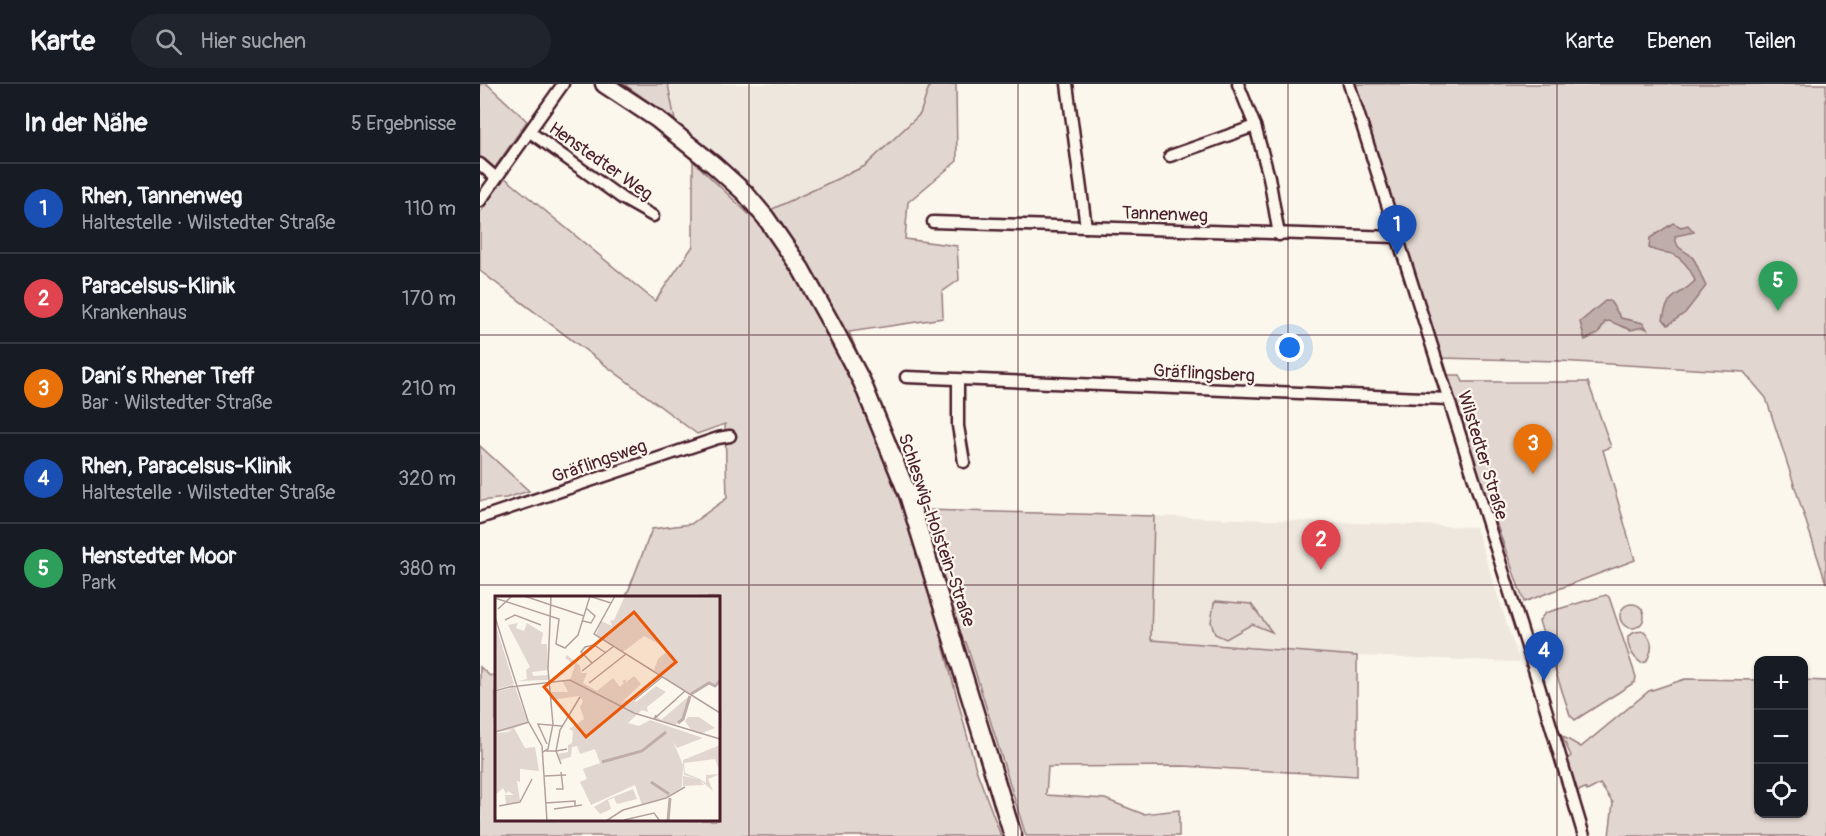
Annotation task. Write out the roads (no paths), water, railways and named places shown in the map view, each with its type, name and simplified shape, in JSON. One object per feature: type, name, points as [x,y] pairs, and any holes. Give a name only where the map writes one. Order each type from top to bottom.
[{"type":"main road","name":"Schleswig-Holstein-Straße","points":[[604,84],[657,119],[745,193],[766,218],[801,269],[832,325],[862,382],[908,495],[1013,836]]},
{"type":"street","name":"Henstedter Weg","points":[[480,201],[563,84]]},
{"type":"street","points":[[1067,84],[1086,227]]},
{"type":"street","points":[[1238,84],[1255,126],[1269,177],[1279,234]]},
{"type":"street","name":"Wilstedter Straße","points":[[1349,84],[1530,656],[1584,836]]},
{"type":"street","points":[[1170,156],[1255,126]]},
{"type":"street","name":"Henstedter Weg","points":[[530,132],[623,199],[653,216]]},
{"type":"street","points":[[480,164],[496,178]]},
{"type":"street","name":"Tannenweg","points":[[933,222],[1396,237]]},
{"type":"street","name":"Gräflingsberg","points":[[906,377],[1448,399]]},
{"type":"street","points":[[958,380],[958,426],[964,462]]},
{"type":"street","name":"Gräflingsweg","points":[[480,518],[718,438],[730,436]]},
{"type":"place","name":"Rhen, Tannenweg","points":[[1397,255]]},
{"type":"place","name":"Henstedter Moor","points":[[1778,311]]},
{"type":"place","name":"Dani´s Rhener Treff","points":[[1533,474]]},
{"type":"place","name":"Paracelsus-Klinik","points":[[1321,570]]},
{"type":"place","name":"Rhen, Paracelsus-Klinik","points":[[1544,681]]}]
